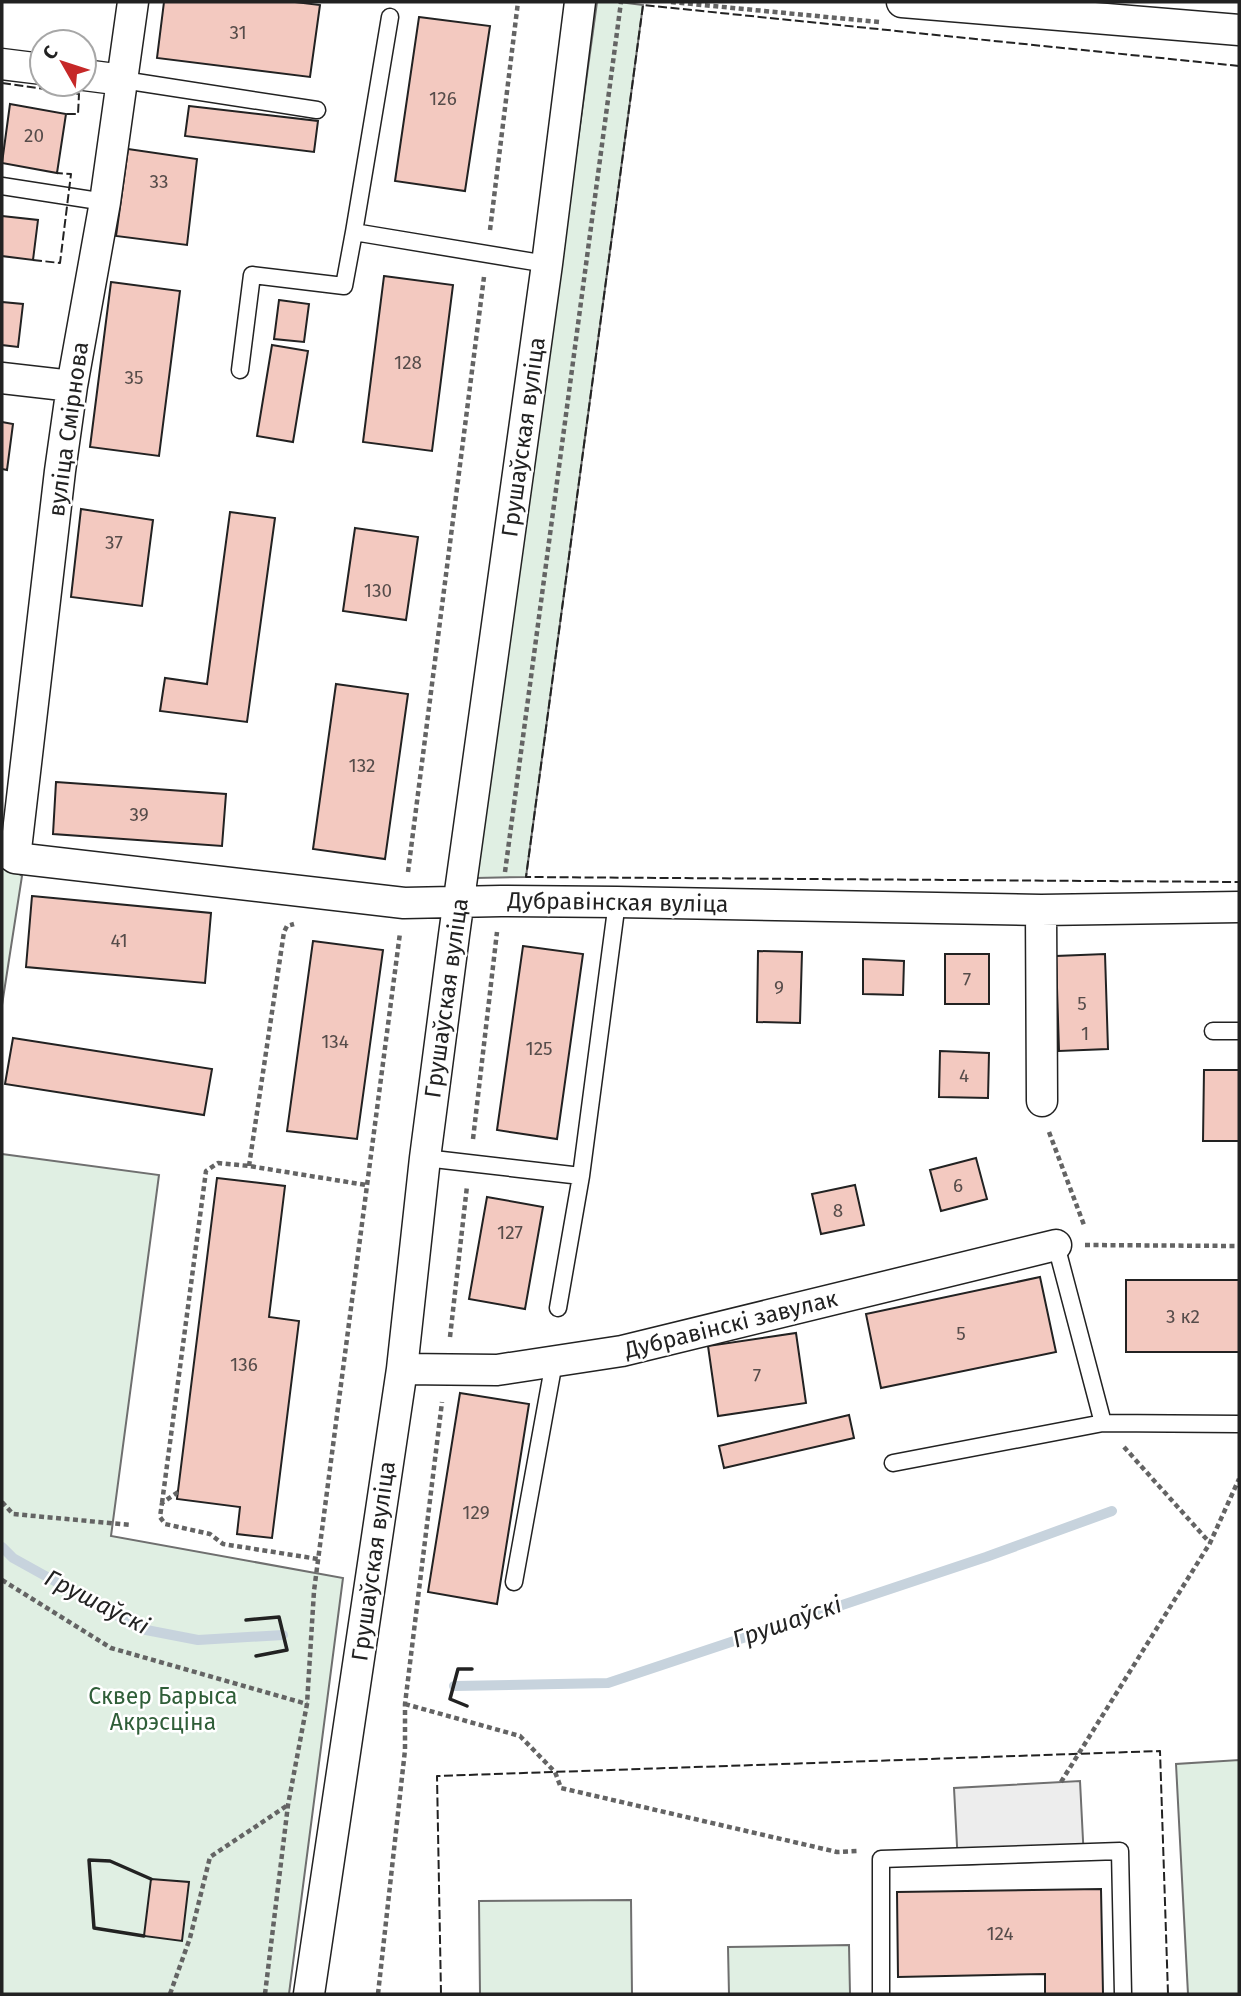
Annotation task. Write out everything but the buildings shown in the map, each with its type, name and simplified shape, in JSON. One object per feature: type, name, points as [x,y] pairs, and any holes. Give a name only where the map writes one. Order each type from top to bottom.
[{"type":"street","name":"вуліца Смірнова","points":[[8,854],[72,386],[105,202],[133,2]]},
{"type":"street","name":"Грушаўская вуліца","points":[[309,1994],[402,1369],[425,1158],[458,902],[547,264],[580,2]]},
{"type":"street","points":[[902,2],[1019,7],[1239,30]]},
{"type":"street","points":[[2,64],[28,67]]},
{"type":"street","points":[[98,77],[123,80]]},
{"type":"street","points":[[2,378],[72,386]]},
{"type":"street","name":"Дубравінская вуліца","points":[[8,854],[404,903],[617,902],[1041,910],[1239,906]]},
{"type":"street","points":[[1041,910],[1042,1101]]},
{"type":"street","name":"Дубравінскі завулак","points":[[402,1369],[496,1370],[622,1351],[1056,1245]]},
{"type":"lane","points":[[240,370],[253,275],[344,286],[390,17]]},
{"type":"lane","points":[[123,80],[317,110]]},
{"type":"lane","points":[[2,186],[105,202]]},
{"type":"lane","points":[[354,232],[547,264]]},
{"type":"lane","points":[[558,1308],[581,1176],[617,902]]},
{"type":"lane","points":[[1213,1031],[1239,1031]]},
{"type":"lane","points":[[425,1158],[581,1176]]},
{"type":"lane","points":[[1056,1245],[1103,1423]]},
{"type":"lane","points":[[514,1582],[554,1362]]},
{"type":"lane","points":[[892,1463],[1103,1423],[1239,1424]]},
{"type":"lane","points":[[881,1994],[881,1859],[1121,1852],[1123,1994]]},
{"type":"path","points":[[265,1994],[288,1805],[306,1704],[314,1591],[518,2]]},
{"type":"path","points":[[379,1994],[405,1751],[405,1704],[501,901],[621,2]]},
{"type":"path","points":[[249,1166],[284,932],[292,923],[306,925]]},
{"type":"path","points":[[1042,1101],[1043,1117],[1086,1232]]},
{"type":"path","points":[[318,1559],[223,1544],[210,1534],[165,1524],[160,1517],[206,1171],[218,1163],[366,1185]]},
{"type":"path","points":[[1056,1245],[1239,1246]]},
{"type":"path","points":[[1103,1423],[1210,1543]]},
{"type":"path","points":[[1061,1782],[1210,1543],[1239,1479]]},
{"type":"path","points":[[162,1503],[178,1492]]},
{"type":"path","points":[[2,1503],[13,1514],[131,1525]]},
{"type":"path","points":[[2,1580],[111,1648],[306,1704]]},
{"type":"path","points":[[405,1704],[520,1736],[555,1772],[561,1788],[837,1852],[864,1850]]},
{"type":"path","points":[[170,1994],[190,1938],[210,1857],[288,1805]]},
{"type":"green space","points":[[597,2],[643,5],[526,877],[476,878]]},
{"type":"green space","points":[[2,861],[22,876],[2,1005]]},
{"type":"green space","name":"Сквер Барыса Акрэсціна","points":[[2,1154],[159,1175],[111,1536],[343,1578],[289,1994],[2,1994]]},
{"type":"green space","points":[[1239,1760],[1239,1994],[1188,1994],[1176,1764]]},
{"type":"green space","points":[[631,1900],[632,1994],[480,1994],[479,1901]]},
{"type":"green space","points":[[849,1945],[850,1994],[729,1994],[728,1947]]},
{"type":"shaded area","points":[[1080,1781],[1084,1860],[958,1865],[954,1788]]},
{"type":"waterway","name":"Грушаўскі","points":[[454,1686],[608,1683],[986,1557],[1112,1511]]},
{"type":"waterway","name":"Грушаўскі","points":[[2,1547],[13,1558],[141,1629],[198,1640],[283,1635]]},
{"type":"fence","points":[[1239,66],[643,5],[526,877],[1239,882]]},
{"type":"fence","points":[[2,83],[79,94],[78,114],[66,114]]},
{"type":"fence","points":[[33,260],[60,263],[71,174],[57,173]]},
{"type":"fence","points":[[441,1994],[437,1776],[1160,1751],[1168,1994]]},
{"type":"wall","points":[[246,1620],[279,1617],[287,1650],[256,1656]]},
{"type":"wall","points":[[467,1706],[450,1699],[458,1669],[472,1669]]},
{"type":"wall","points":[[144,1936],[94,1928],[89,1860],[110,1861],[151,1879]]}]
